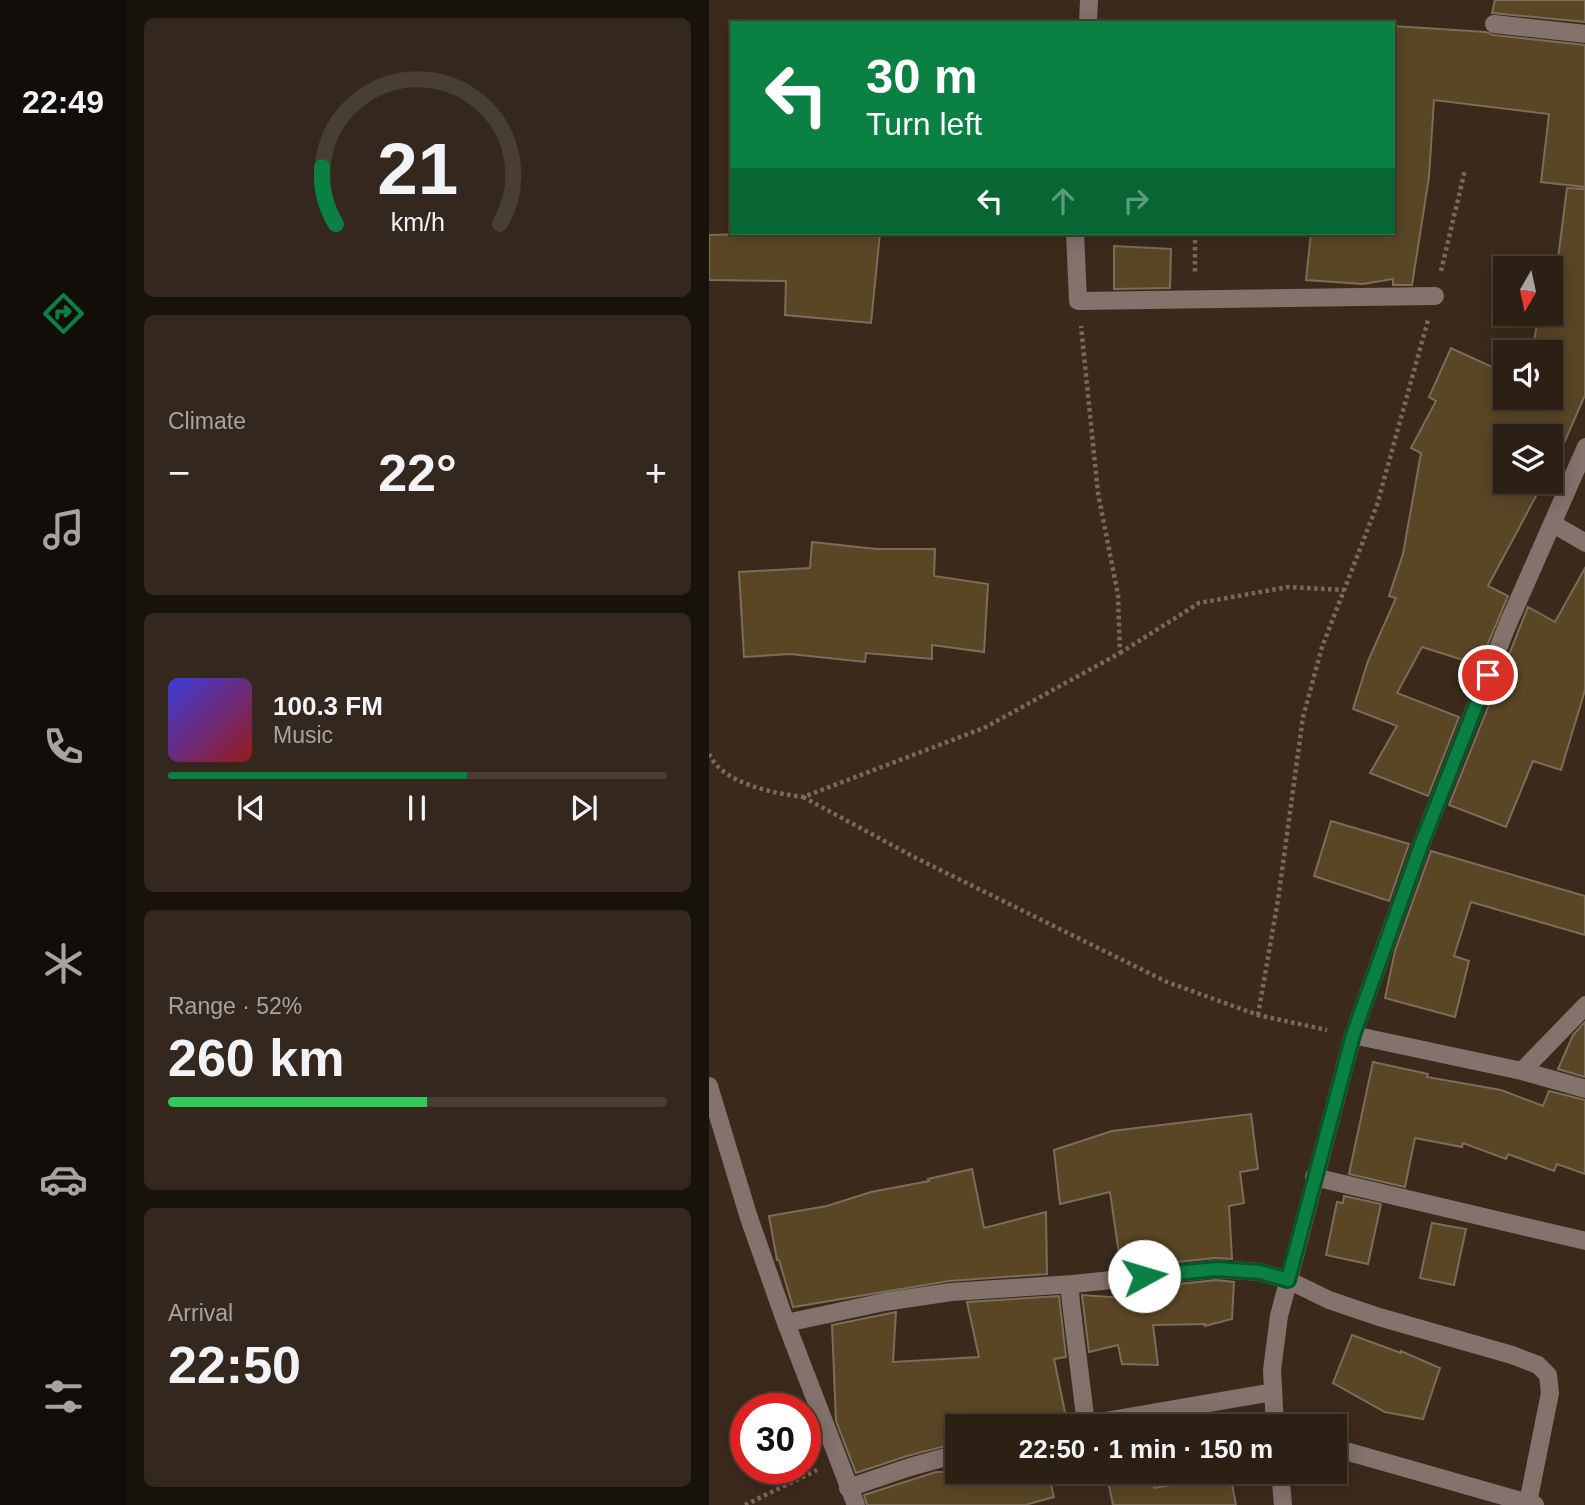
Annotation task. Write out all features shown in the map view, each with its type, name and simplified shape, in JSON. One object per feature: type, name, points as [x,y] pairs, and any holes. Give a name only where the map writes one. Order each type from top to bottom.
[{"type":"street","points":[[1088,21],[1089,0]]},
{"type":"street","points":[[1494,24],[1585,34]]},
{"type":"street","points":[[1075,235],[1078,300],[1435,296]]},
{"type":"street","points":[[1274,1414],[1274,1347],[1314,1177],[1353,1035],[1421,845],[1507,626],[1585,447]]},
{"type":"street","points":[[1553,524],[1585,543]]},
{"type":"street","points":[[1522,1071],[1585,1005]]},
{"type":"street","points":[[1353,1035],[1522,1071],[1585,1089]]},
{"type":"street","points":[[709,1086],[749,1218],[856,1505]]},
{"type":"street","points":[[1314,1177],[1585,1241]]},
{"type":"street","points":[[786,1323],[951,1292],[1073,1284],[1217,1269],[1260,1272],[1288,1280],[1329,1300],[1512,1355],[1539,1365],[1548,1375],[1550,1393],[1531,1504],[1347,1451]]},
{"type":"street","points":[[1073,1284],[1070,1292],[1080,1414]]},
{"type":"street","points":[[1145,1414],[1273,1392]]},
{"type":"street","points":[[848,1488],[945,1457]]},
{"type":"street","points":[[1281,1484],[1283,1505]]},
{"type":"path","points":[[1258,1015],[1278,900],[1303,716],[1322,647],[1377,505],[1435,296],[1465,170]]},
{"type":"path","points":[[1195,235],[1195,299]]},
{"type":"path","points":[[1078,300],[1098,493],[1118,595],[1120,653]]},
{"type":"path","points":[[803,797],[984,728],[1120,653],[1199,603],[1288,587],[1344,590]]},
{"type":"path","points":[[709,754],[712,761],[740,782],[773,793],[803,797],[915,858],[1167,982],[1258,1015],[1353,1035]]},
{"type":"path","points":[[745,1505],[780,1490],[839,1458]]},
{"type":"building","points":[[1495,0],[1585,0],[1585,22],[1492,13]]},
{"type":"building","points":[[1395,26],[1486,32],[1585,45],[1585,187],[1541,182],[1549,114],[1434,100],[1429,177],[1412,285],[1393,285],[1393,279],[1363,284],[1306,280],[1311,235],[1395,235]]},
{"type":"building","points":[[1567,188],[1585,189],[1585,395],[1563,446],[1563,424],[1493,424],[1493,494],[1537,494],[1488,586],[1508,596],[1479,665],[1422,647],[1397,693],[1459,717],[1428,796],[1370,773],[1397,726],[1353,709],[1368,661],[1396,598],[1389,596],[1403,554],[1421,453],[1411,448],[1436,401],[1429,397],[1451,348],[1493,367],[1493,410],[1563,410],[1563,340],[1534,340],[1537,326],[1563,326],[1563,256],[1558,256]]},
{"type":"building","points":[[709,235],[880,235],[871,323],[785,315],[786,281],[709,280]]},
{"type":"building","points":[[1114,246],[1171,249],[1170,288],[1114,289]]},
{"type":"building","points":[[812,542],[876,549],[935,549],[934,576],[988,584],[984,652],[932,645],[932,659],[866,653],[865,662],[790,654],[744,657],[739,572],[810,568]]},
{"type":"building","points":[[1585,568],[1585,690],[1561,770],[1533,761],[1506,827],[1449,805],[1528,607],[1555,622]]},
{"type":"building","points":[[1331,821],[1409,844],[1389,901],[1314,876]]},
{"type":"building","points":[[1431,851],[1585,896],[1585,935],[1471,902],[1454,956],[1469,961],[1455,1017],[1385,998],[1395,951]]},
{"type":"building","points":[[1585,1022],[1585,1077],[1558,1069],[1573,1035]]},
{"type":"building","points":[[1373,1062],[1428,1074],[1427,1077],[1501,1090],[1543,1106],[1549,1091],[1585,1100],[1585,1174],[1557,1164],[1554,1171],[1508,1154],[1506,1159],[1463,1143],[1462,1147],[1415,1138],[1405,1187],[1349,1174]]},
{"type":"building","points":[[1251,1114],[1258,1169],[1240,1172],[1244,1203],[1229,1206],[1232,1259],[1215,1258],[1121,1268],[1110,1192],[1060,1204],[1054,1150],[1112,1131]]},
{"type":"building","points":[[972,1169],[984,1228],[1046,1212],[1047,1274],[949,1281],[793,1307],[777,1260],[769,1216],[827,1206],[871,1192],[929,1181],[928,1179]]},
{"type":"building","points":[[1344,1196],[1381,1204],[1368,1264],[1326,1255],[1337,1202],[1343,1203]]},
{"type":"building","points":[[1432,1223],[1466,1229],[1454,1285],[1420,1278]]},
{"type":"building","points":[[1216,1280],[1234,1282],[1232,1319],[1205,1326],[1153,1325],[1158,1365],[1122,1364],[1118,1345],[1089,1352],[1082,1295],[1125,1298],[1124,1290]]},
{"type":"building","points":[[1059,1296],[1066,1357],[1054,1359],[1065,1414],[945,1414],[945,1446],[856,1473],[836,1421],[832,1325],[896,1312],[893,1362],[979,1357],[967,1302]]},
{"type":"building","points":[[1352,1335],[1401,1351],[1440,1368],[1423,1419],[1385,1412],[1333,1383]]},
{"type":"building","points":[[936,1472],[945,1472],[945,1484],[1051,1484],[1054,1497],[1025,1505],[867,1505],[864,1495]]},
{"type":"building","points":[[1109,1484],[1153,1484],[1154,1488],[1176,1484],[1232,1484],[1236,1505],[1113,1505]]},
{"type":"route","points":[[1144,1276],[1217,1269],[1260,1272],[1288,1280],[1353,1035],[1421,845],[1488,675]]}]
